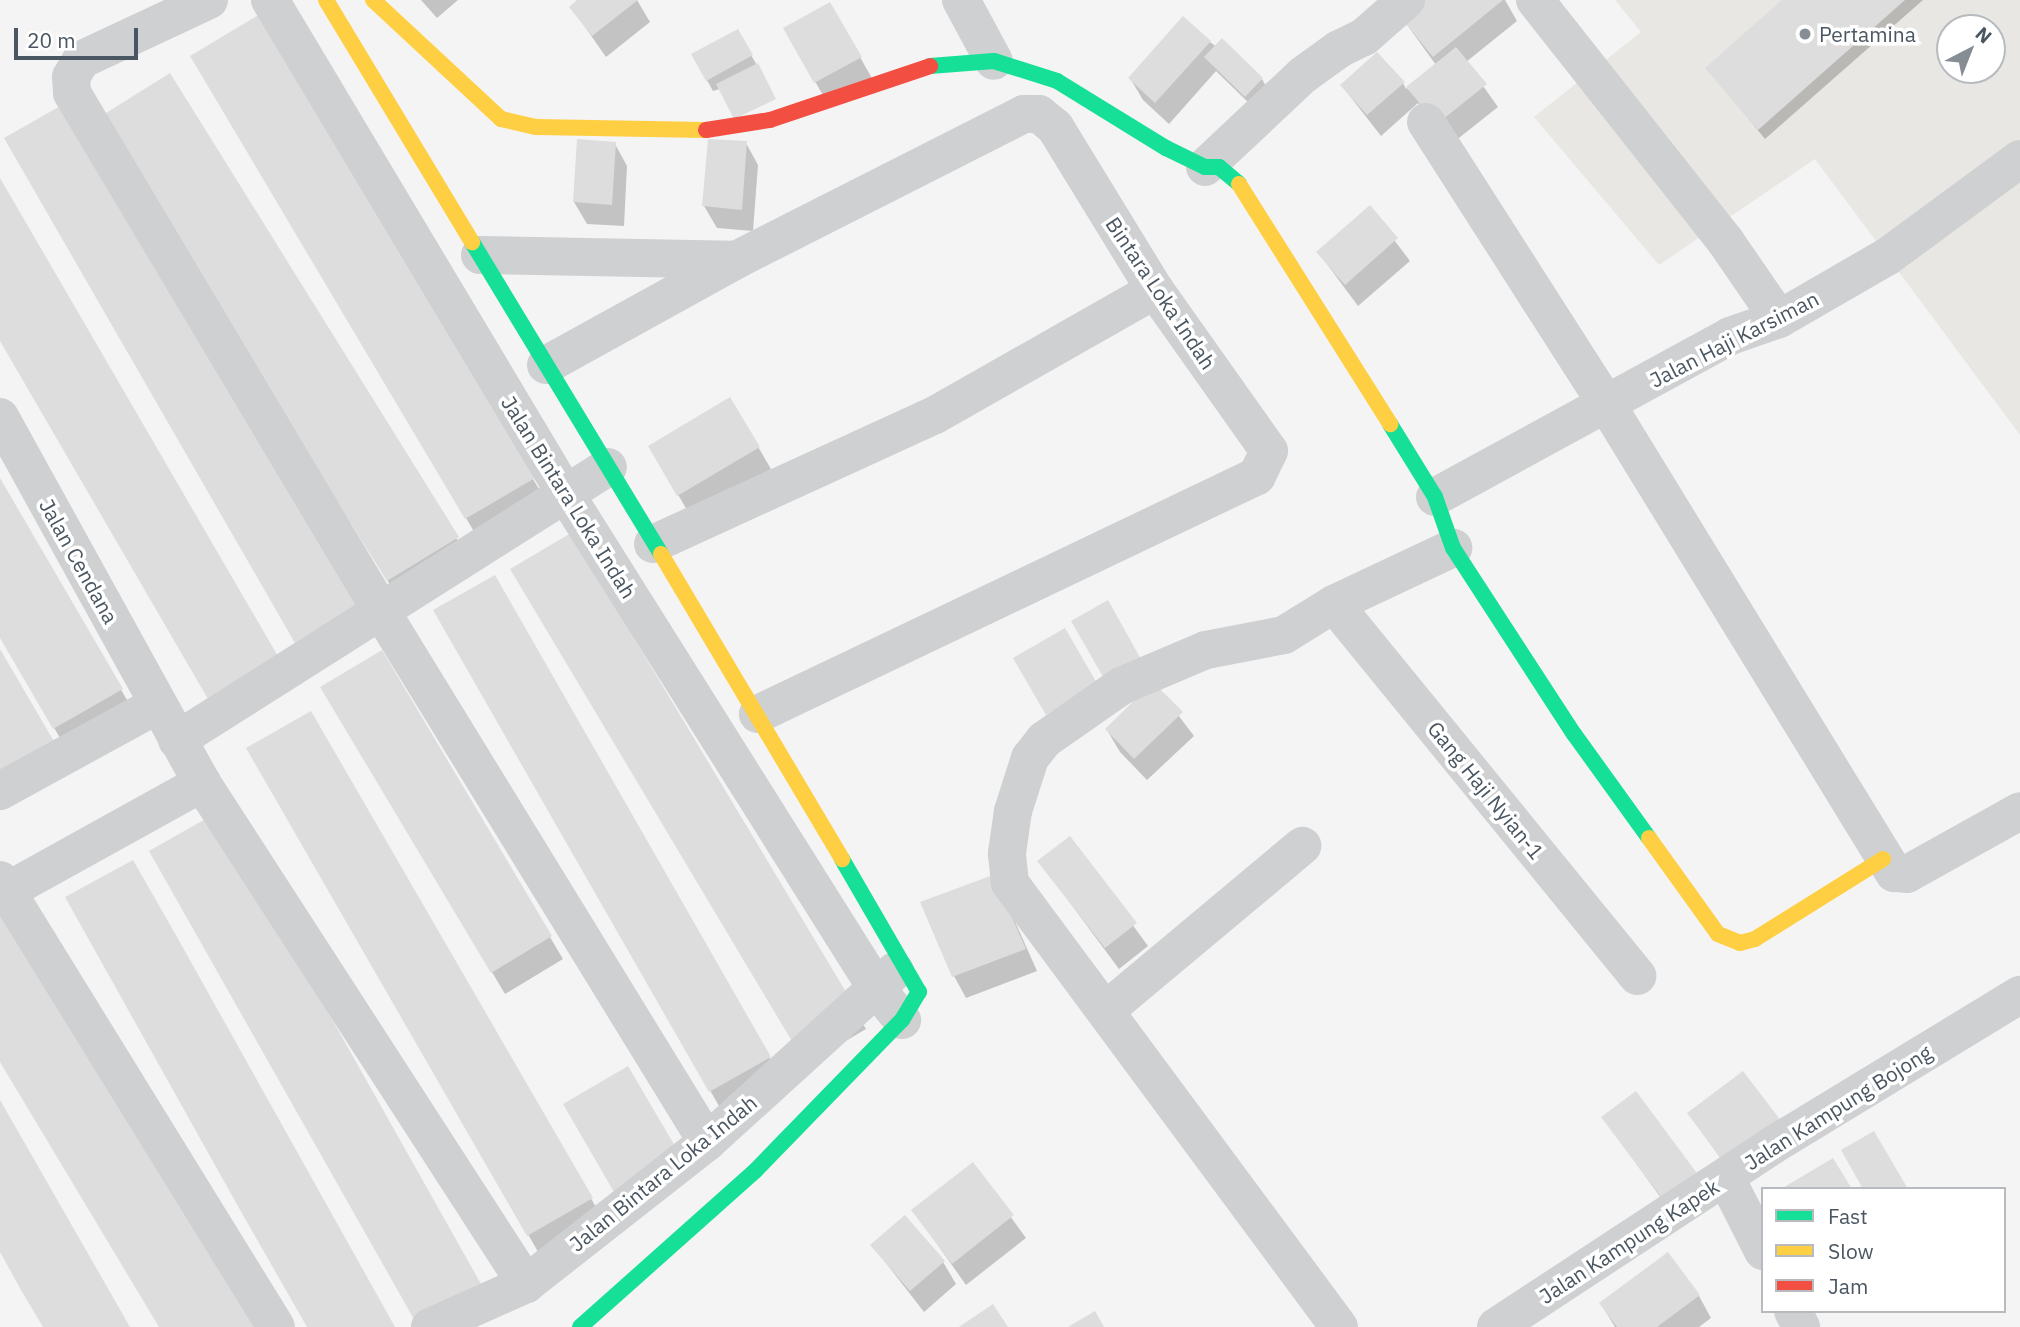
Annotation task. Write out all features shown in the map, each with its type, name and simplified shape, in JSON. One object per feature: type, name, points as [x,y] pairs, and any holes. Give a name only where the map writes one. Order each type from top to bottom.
[{"type":"street","points":[[209,0],[81,60],[71,77],[72,93],[381,611],[707,1142]]},
{"type":"street","name":"Jalan Bintara Loka Indah","points":[[270,0],[565,493],[890,976]]},
{"type":"street","name":"Jalan Bintara Loka Indah","points":[[326,0],[758,714],[890,976],[902,1020],[755,1171],[580,1327]]},
{"type":"street","points":[[373,0],[501,118],[555,131],[693,132],[770,120],[937,64],[994,61],[1057,81],[1205,167],[1219,167],[1248,191],[1435,497],[1453,548],[1574,734],[1718,934],[1740,943],[1755,939],[1883,859]]},
{"type":"street","points":[[961,0],[994,61]]},
{"type":"street","points":[[1205,167],[1303,75],[1339,49],[1364,37],[1406,0]]},
{"type":"street","points":[[1535,0],[1726,242],[1779,320]]},
{"type":"street","name":"Bintara Loka Indah","points":[[546,365],[736,260],[1024,114],[1039,114],[1055,127],[1155,290],[1269,451],[1257,476],[758,714]]},
{"type":"street","points":[[1426,122],[1607,405],[1894,873],[1904,875],[2020,811]]},
{"type":"street","name":"Jalan Haji Karsiman","points":[[1435,497],[1730,336],[1779,320],[1888,256],[2020,159]]},
{"type":"street","points":[[480,255],[736,260]]},
{"type":"street","points":[[653,544],[934,415],[1155,290]]},
{"type":"street","name":"Jalan Cendana","points":[[0,417],[202,783],[526,1283]]},
{"type":"street","points":[[177,740],[608,467]]},
{"type":"street","points":[[1339,1327],[1010,883],[1007,853],[1013,811],[1030,758],[1076,715],[1121,686],[1206,650],[1284,635],[1334,604],[1453,548]]},
{"type":"street","name":"Gang Haji Nyian-1","points":[[1334,604],[1637,976]]},
{"type":"street","points":[[0,791],[157,705]]},
{"type":"street","points":[[202,783],[4,885],[276,1327]]},
{"type":"street","points":[[1106,1010],[1302,846]]},
{"type":"street","name":"Jalan Bintara Loka Indah","points":[[430,1327],[526,1283],[707,1142],[890,976]]},
{"type":"street","name":"Jalan Kampung Bojong","points":[[1761,1247],[1726,1178],[1773,1144],[2020,995]]},
{"type":"street","name":"Jalan Kampung Kapek","points":[[1517,1321],[1726,1178]]},
{"type":"shaded area","points":[[1615,0],[2020,0],[2020,435],[1815,159],[1659,265],[1534,117],[1641,32]]},
{"type":"building","points":[[577,0],[638,0],[592,36],[569,7]]},
{"type":"building","points":[[1416,0],[1503,0],[1433,57],[1398,14]]},
{"type":"building","name":"Pertamina","points":[[1782,0],[1905,0],[1758,130],[1705,68]]},
{"type":"building","points":[[830,2],[862,57],[814,83],[783,28]]},
{"type":"building","points":[[260,14],[535,478],[465,519],[190,56]]},
{"type":"building","points":[[1183,16],[1211,41],[1155,103],[1128,78]]},
{"type":"building","points":[[738,29],[753,55],[706,81],[691,54]]},
{"type":"building","points":[[1222,38],[1263,78],[1245,97],[1204,57]]},
{"type":"building","points":[[1456,47],[1487,84],[1437,124],[1406,87]]},
{"type":"building","points":[[1377,52],[1405,82],[1367,115],[1340,85]]},
{"type":"building","points":[[758,63],[776,99],[734,119],[716,84]]},
{"type":"building","points":[[170,73],[459,537],[387,581],[98,118]]},
{"type":"building","points":[[69,101],[360,606],[295,643],[4,138]]},
{"type":"building","points":[[577,139],[616,142],[612,205],[573,202]]},
{"type":"building","points":[[708,139],[747,141],[742,210],[702,206]]},
{"type":"building","points":[[0,178],[279,658],[208,699],[0,341]]},
{"type":"building","points":[[1370,205],[1398,238],[1345,285],[1316,252]]},
{"type":"building","points":[[730,397],[760,447],[677,496],[648,446]]},
{"type":"building","points":[[0,478],[123,689],[53,729],[0,638]]},
{"type":"building","points":[[571,533],[855,1007],[793,1043],[510,569]]},
{"type":"building","points":[[495,575],[771,1057],[709,1092],[433,610]]},
{"type":"building","points":[[1108,600],[1142,661],[1106,682],[1071,621]]},
{"type":"building","points":[[1065,628],[1098,685],[1046,715],[1013,658]]},
{"type":"building","points":[[0,649],[59,750],[0,784]]},
{"type":"building","points":[[382,650],[552,936],[491,973],[320,687]]},
{"type":"building","points":[[1153,682],[1183,712],[1134,759],[1105,729]]},
{"type":"building","points":[[311,711],[593,1198],[527,1236],[246,748]]},
{"type":"building","points":[[216,813],[481,1284],[415,1321],[149,851]]},
{"type":"building","points":[[1070,836],[1137,923],[1105,948],[1037,861]]},
{"type":"building","points":[[133,860],[395,1327],[307,1327],[239,1208],[65,897]]},
{"type":"building","points":[[993,875],[1026,949],[952,977],[920,902]]},
{"type":"building","points":[[0,902],[255,1327],[159,1327],[0,1062]]},
{"type":"building","points":[[628,1066],[679,1153],[614,1192],[563,1104]]},
{"type":"building","points":[[1743,1071],[1782,1122],[1725,1164],[1687,1113]]},
{"type":"building","points":[[1636,1091],[1699,1176],[1664,1201],[1601,1117]]},
{"type":"building","points":[[0,1100],[130,1327],[43,1327],[21,1290],[0,1252]]},
{"type":"building","points":[[1874,1131],[1907,1187],[1862,1187],[1841,1150]]},
{"type":"building","points":[[1833,1158],[1851,1187],[1784,1187]]},
{"type":"building","points":[[973,1162],[1014,1215],[952,1264],[911,1210]]},
{"type":"building","points":[[905,1215],[945,1261],[910,1291],[870,1245]]},
{"type":"building","points":[[1668,1252],[1700,1295],[1657,1327],[1617,1327],[1599,1303]]},
{"type":"building","points":[[993,1304],[1008,1327],[959,1327]]},
{"type":"building","points":[[1095,1311],[1104,1327],[1068,1327]]},
{"type":"traffic: fast","points":[[930,66],[994,61],[1057,81],[1166,148],[1205,167],[1219,167],[1239,184]]},
{"type":"traffic: fast","points":[[472,242],[661,554]]},
{"type":"traffic: fast","points":[[1390,424],[1435,497],[1453,548],[1574,734],[1649,838]]},
{"type":"traffic: fast","points":[[580,1327],[755,1171],[902,1020],[919,992],[842,859]]},
{"type":"traffic: slow","points":[[326,0],[472,242]]},
{"type":"traffic: slow","points":[[373,0],[501,119],[536,127],[706,130]]},
{"type":"traffic: slow","points":[[1239,184],[1390,424]]},
{"type":"traffic: slow","points":[[661,554],[842,859]]},
{"type":"traffic: slow","points":[[1649,838],[1718,934],[1740,943],[1755,939],[1883,859]]},
{"type":"traffic: jam","points":[[706,130],[770,120],[930,66]]},
{"type":"place","name":"Pertamina","points":[[1805,34]]}]
